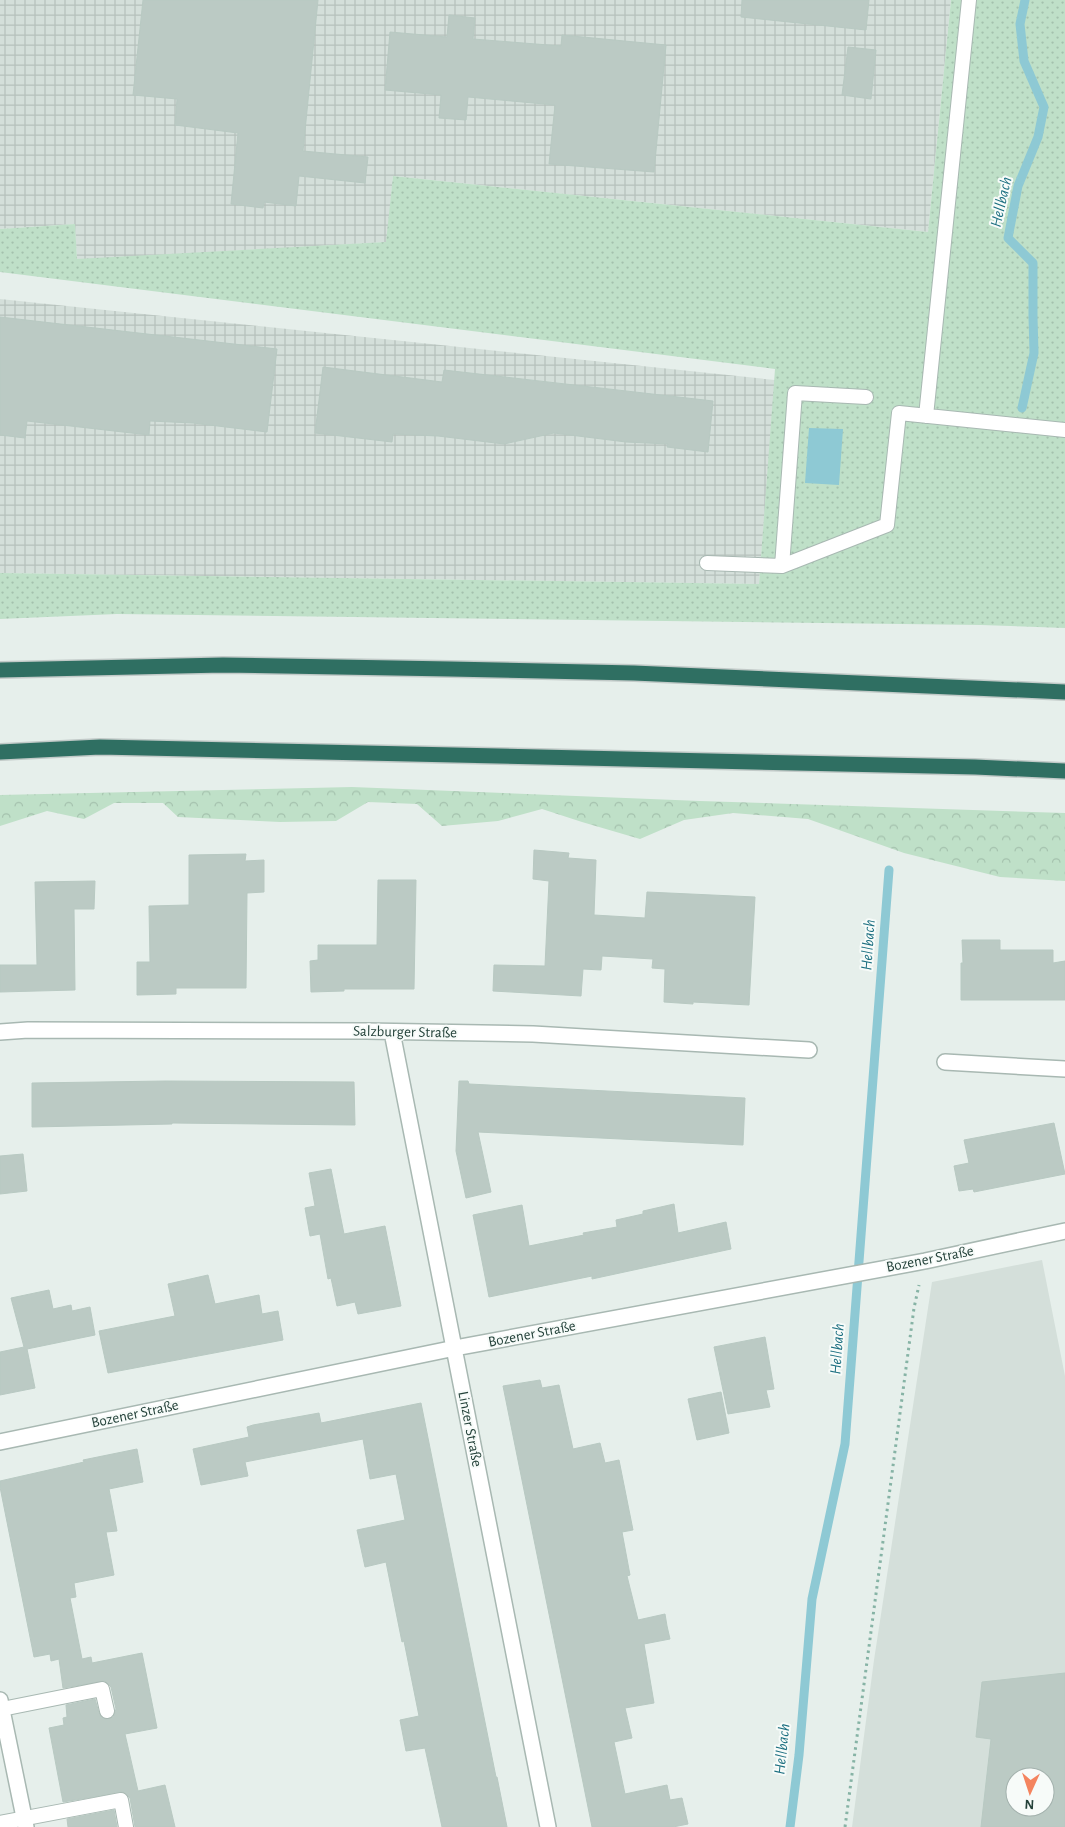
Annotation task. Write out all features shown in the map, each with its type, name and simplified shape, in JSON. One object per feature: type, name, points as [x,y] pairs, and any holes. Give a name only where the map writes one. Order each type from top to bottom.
[{"type":"highway","points":[[0,670],[223,665],[634,673],[1065,692]]},
{"type":"highway","points":[[0,752],[100,747],[935,766],[1065,771]]},
{"type":"street","name":"Salzburger Straße","points":[[0,1032],[28,1030],[533,1034],[809,1050]]},
{"type":"street","name":"Linzer Straße","points":[[392,1032],[548,1827]]},
{"type":"street","points":[[945,1062],[1065,1069]]},
{"type":"street","name":"Bozener Straße","points":[[0,1442],[455,1348],[925,1261],[1065,1232]]},
{"type":"street","points":[[1,1705],[25,1822]]},
{"type":"lane","points":[[926,416],[969,0]]},
{"type":"lane","points":[[782,566],[794,393],[866,397]]},
{"type":"lane","points":[[707,564],[782,566],[888,525],[900,413],[1065,430]]},
{"type":"lane","points":[[1,1705],[102,1689],[107,1711]]},
{"type":"lane","points":[[0,1822],[25,1822],[121,1800],[126,1827]]},
{"type":"path","points":[[844,1827],[914,1308],[925,1261]]},
{"type":"shaded area","points":[[0,0],[951,0],[928,232],[393,176],[387,242],[77,260],[75,224],[0,229]]},
{"type":"shaded area","points":[[0,299],[775,380],[759,584],[0,573]]},
{"type":"shaded area","points":[[1042,1260],[1065,1376],[1065,1827],[852,1827],[874,1660],[932,1282]]},
{"type":"green space","points":[[951,0],[1065,0],[1065,628],[981,625],[117,614],[0,619],[0,573],[759,584],[775,369],[0,272],[0,229],[75,224],[77,259],[386,242],[393,176],[928,232]]},
{"type":"green space","points":[[352,787],[1065,813],[1065,881],[1000,877],[904,853],[808,819],[733,813],[684,820],[640,839],[542,809],[498,821],[442,826],[417,804],[368,802],[336,821],[280,822],[178,817],[163,803],[114,803],[84,819],[47,811],[0,826],[0,795]]},
{"type":"water","points":[[809,428],[843,429],[839,485],[805,483]]},
{"type":"building","points":[[143,0],[318,0],[303,151],[368,157],[365,183],[299,176],[296,206],[264,202],[263,208],[231,204],[238,133],[175,125],[177,99],[133,95]]},
{"type":"building","points":[[742,0],[869,0],[866,30],[741,17]]},
{"type":"building","points":[[449,15],[475,18],[473,39],[561,46],[562,35],[666,45],[654,172],[549,164],[555,105],[468,97],[466,120],[439,118],[441,95],[385,90],[390,32],[447,37]]},
{"type":"building","points":[[848,47],[876,50],[871,99],[842,95]]},
{"type":"building","points":[[0,317],[277,349],[267,432],[193,423],[150,421],[149,435],[27,421],[25,438],[0,435]]},
{"type":"building","points":[[323,367],[442,382],[444,370],[713,401],[708,452],[667,447],[668,444],[626,442],[554,433],[504,444],[438,436],[393,434],[392,442],[315,433]]},
{"type":"building","points":[[534,850],[569,853],[568,858],[596,860],[594,915],[645,918],[647,892],[755,897],[749,1005],[664,1002],[665,969],[652,968],[653,959],[602,956],[601,970],[583,969],[581,996],[493,991],[494,965],[545,966],[549,881],[533,879]]},
{"type":"building","points":[[246,854],[245,861],[264,860],[264,892],[247,893],[246,988],[176,988],[176,994],[137,995],[137,962],[150,962],[149,906],[189,905],[189,855]]},
{"type":"building","points":[[378,880],[416,880],[414,989],[344,989],[344,991],[311,992],[310,961],[318,960],[318,945],[377,945]]},
{"type":"building","points":[[95,881],[94,909],[74,909],[75,990],[0,992],[0,965],[37,965],[35,882]]},
{"type":"building","points":[[962,940],[1000,940],[1000,950],[1053,950],[1053,963],[1065,961],[1065,1000],[961,1000]]},
{"type":"building","points":[[166,1081],[354,1082],[355,1125],[172,1123],[32,1127],[32,1083]]},
{"type":"building","points":[[459,1081],[468,1081],[469,1084],[745,1098],[743,1145],[478,1132],[491,1192],[466,1198],[456,1151]]},
{"type":"building","points":[[1054,1123],[1065,1174],[974,1192],[973,1189],[959,1191],[954,1166],[969,1163],[964,1140]]},
{"type":"building","points":[[23,1154],[27,1191],[0,1194],[0,1156]]},
{"type":"building","points":[[331,1169],[344,1234],[385,1226],[401,1306],[358,1314],[355,1302],[337,1306],[331,1278],[328,1279],[320,1234],[310,1236],[305,1208],[315,1206],[309,1173]]},
{"type":"building","points":[[674,1204],[678,1233],[726,1222],[731,1249],[592,1279],[592,1276],[489,1297],[473,1215],[522,1205],[529,1246],[617,1227],[616,1220]]},
{"type":"building","points":[[208,1275],[215,1304],[259,1295],[262,1314],[278,1311],[283,1340],[108,1373],[99,1331],[175,1316],[168,1284]]},
{"type":"building","points":[[49,1290],[53,1309],[71,1305],[72,1311],[90,1307],[95,1335],[27,1349],[35,1388],[0,1395],[0,1352],[24,1347],[11,1298]]},
{"type":"building","points":[[765,1337],[774,1389],[766,1390],[770,1407],[728,1414],[714,1347]]},
{"type":"building","points":[[540,1380],[542,1388],[559,1385],[573,1449],[600,1443],[605,1463],[619,1460],[633,1530],[622,1532],[630,1575],[627,1576],[638,1620],[665,1614],[670,1639],[644,1644],[654,1703],[625,1708],[632,1738],[614,1742],[625,1794],[667,1785],[670,1800],[682,1798],[688,1824],[673,1827],[592,1827],[503,1386]]},
{"type":"building","points":[[721,1392],[729,1433],[697,1440],[688,1399]]},
{"type":"building","points":[[421,1403],[507,1827],[442,1827],[425,1748],[406,1751],[400,1720],[419,1716],[404,1641],[402,1642],[386,1562],[365,1567],[357,1530],[405,1520],[396,1474],[370,1479],[363,1439],[245,1462],[248,1476],[201,1485],[193,1449],[249,1437],[247,1427],[253,1425],[319,1413],[321,1423]]},
{"type":"building","points":[[137,1449],[143,1482],[109,1489],[117,1531],[106,1532],[114,1575],[74,1583],[76,1597],[70,1598],[82,1659],[91,1657],[92,1663],[142,1653],[157,1728],[125,1734],[138,1791],[165,1785],[175,1827],[135,1827],[130,1798],[123,1792],[63,1802],[49,1728],[64,1725],[63,1718],[67,1717],[66,1705],[95,1699],[99,1713],[105,1719],[113,1717],[116,1709],[111,1687],[105,1681],[63,1688],[59,1659],[51,1661],[50,1654],[34,1657],[0,1487],[0,1481],[84,1462],[83,1460]]},
{"type":"building","points":[[1065,1673],[1065,1827],[981,1827],[991,1739],[976,1737],[982,1682]]},
{"type":"building","points":[[114,1810],[117,1827],[68,1827],[67,1819]]},
{"type":"waterway","name":"Hellbach","points":[[1022,408],[1034,353],[1033,263],[1008,238],[1018,186],[1038,137],[1044,107],[1024,61],[1020,24],[1025,0]]},
{"type":"waterway","name":"Hellbach","points":[[790,1827],[799,1755],[812,1599],[845,1444],[889,870]]}]
